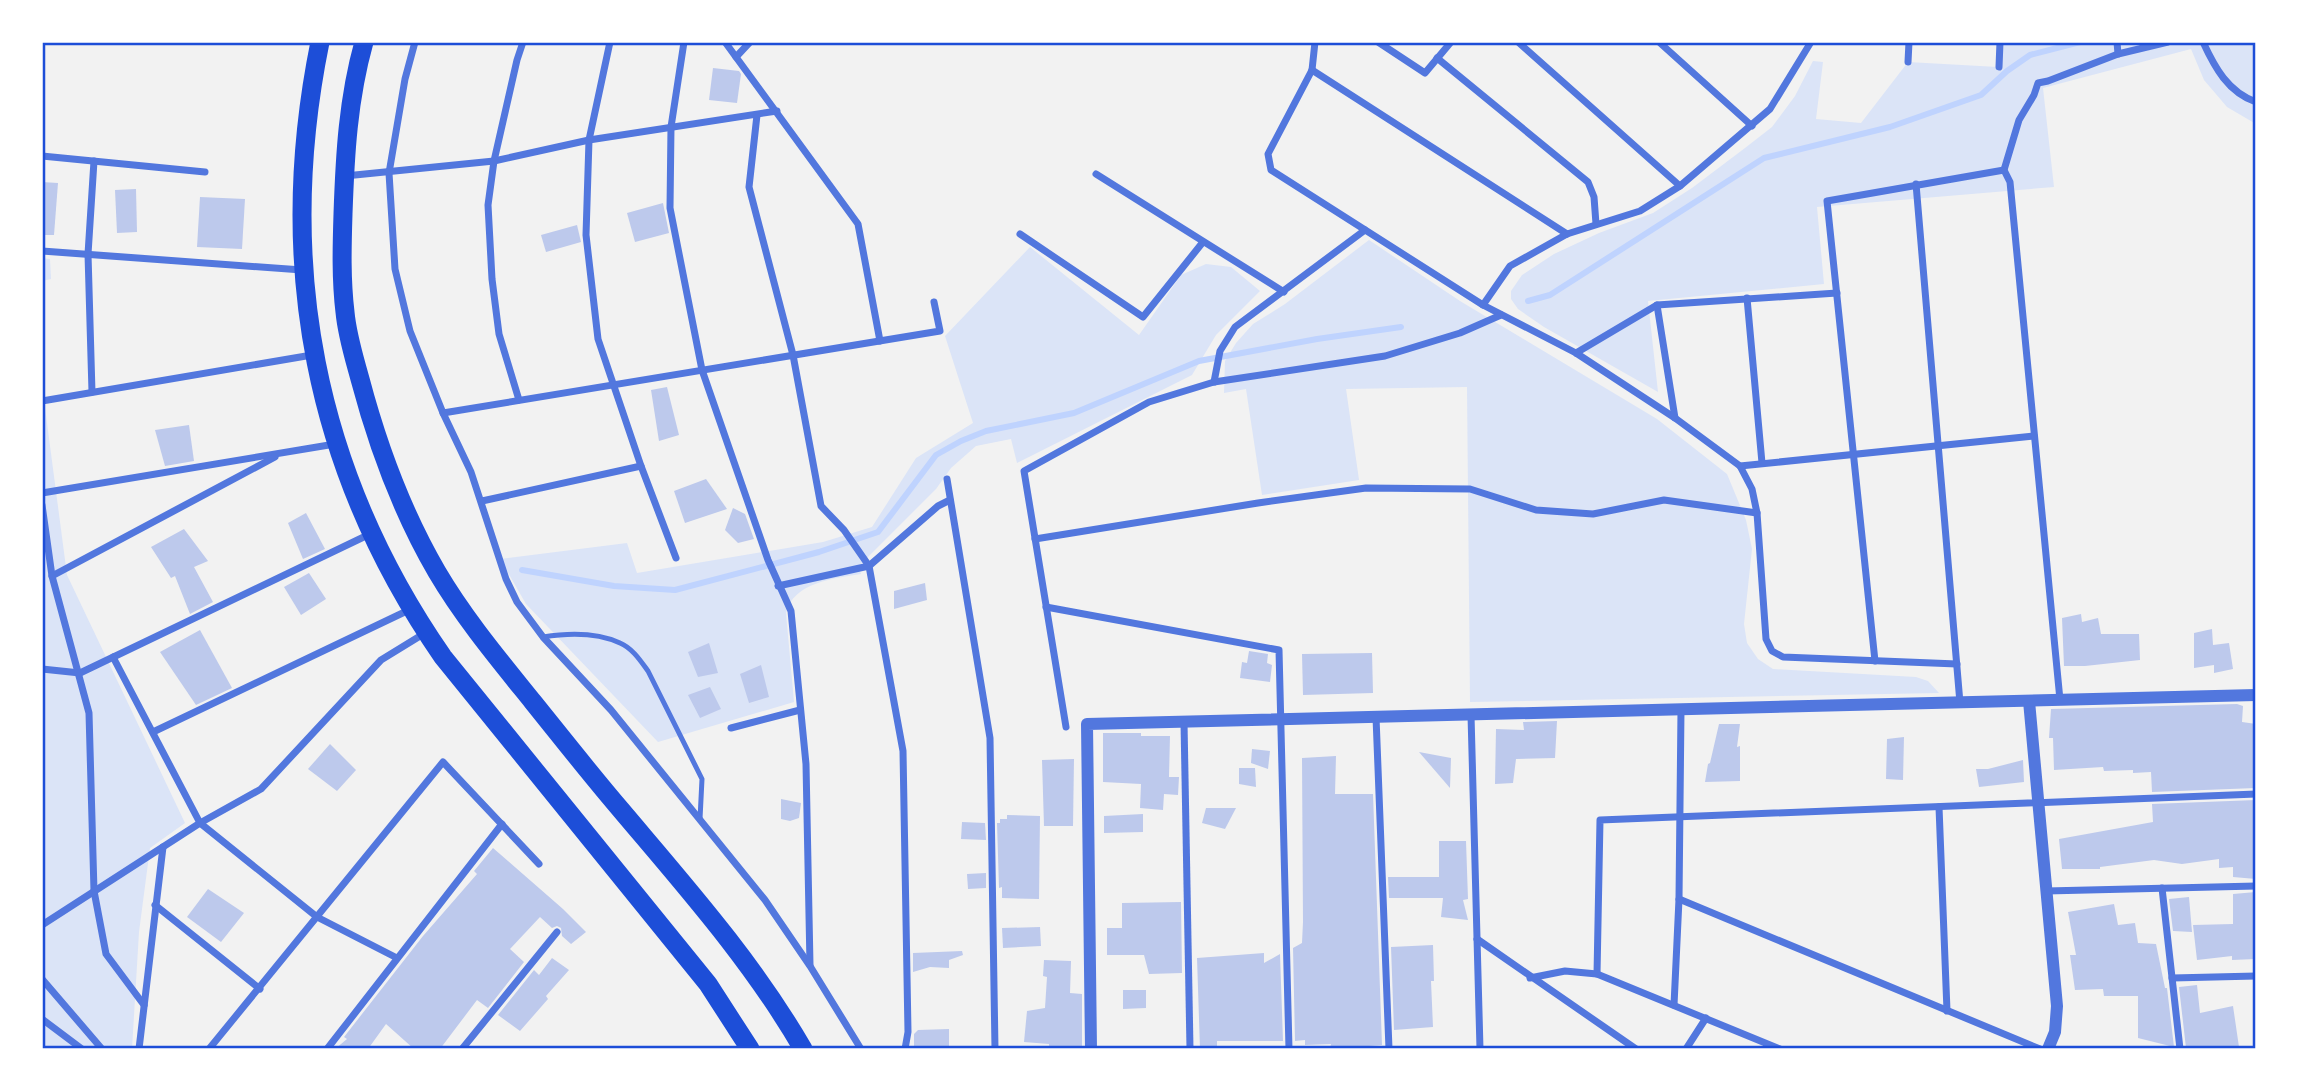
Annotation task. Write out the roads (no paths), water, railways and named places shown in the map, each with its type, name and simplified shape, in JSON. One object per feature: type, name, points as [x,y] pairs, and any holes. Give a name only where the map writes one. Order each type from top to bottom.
[{"type":"highway","points":[[320,42],[304,142],[303,270],[313,355],[336,444],[370,533],[426,633],[481,706],[708,984],[750,1049]]},
{"type":"highway","points":[[364,42],[355,73],[345,150],[341,265],[345,313],[352,350],[370,419],[389,475],[437,573],[515,680],[733,944],[803,1049]]},
{"type":"highway","points":[[787,1022],[813,1049]]},
{"type":"street","points":[[415,42],[405,79],[389,173],[395,269],[410,331],[443,413],[471,472],[506,579],[517,602],[543,637],[611,710],[765,900],[861,1049]]},
{"type":"street","points":[[519,400],[499,334],[492,278],[488,205],[494,161],[523,42]]},
{"type":"street","points":[[610,42],[589,140],[586,235],[598,339],[641,466],[676,558]]},
{"type":"street","points":[[684,42],[671,127],[670,208],[702,370],[768,560],[790,611],[807,764],[810,966]]},
{"type":"street","points":[[725,42],[858,224],[880,341]]},
{"type":"street","points":[[736,57],[750,42]]},
{"type":"street","points":[[1315,42],[1312,70],[1268,154],[1271,170],[1483,305],[1576,354],[1675,418],[1740,466],[1752,489],[1757,513],[1766,639],[1772,651],[1783,657],[1957,664]]},
{"type":"street","points":[[1378,42],[1425,73],[1451,42]]},
{"type":"street","points":[[1518,42],[1680,186]]},
{"type":"street","points":[[1659,42],[1752,126]]},
{"type":"street","points":[[1483,305],[1510,266],[1567,234],[1640,211],[1680,186],[1770,109],[1811,42]]},
{"type":"street","points":[[1908,62],[1909,42]]},
{"type":"street","points":[[1999,67],[2000,42]]},
{"type":"street","points":[[2117,42],[2118,54]]},
{"type":"street","points":[[2060,700],[2010,182],[2004,170],[2019,120],[2038,83],[2118,54],[2168,42]]},
{"type":"street","points":[[2203,42],[2222,78],[2234,91],[2256,102]]},
{"type":"street","points":[[1437,58],[1588,182],[1594,197],[1596,224]]},
{"type":"street","points":[[1312,70],[1567,234]]},
{"type":"street","points":[[344,177],[494,161],[589,140],[776,111]]},
{"type":"street","points":[[757,115],[749,187],[793,355],[821,506],[844,530],[869,566],[903,751],[908,1032],[905,1049]]},
{"type":"street","points":[[42,156],[205,172]]},
{"type":"street","points":[[92,392],[88,254],[94,161]]},
{"type":"street","points":[[1875,661],[1827,201],[2004,170]]},
{"type":"street","points":[[1096,174],[1284,292]]},
{"type":"street","points":[[1916,184],[1960,703]]},
{"type":"street","points":[[1214,382],[1220,351],[1235,327],[1365,230]]},
{"type":"street","points":[[1020,234],[1143,317],[1203,242]]},
{"type":"street","points":[[42,251],[303,270]]},
{"type":"street","points":[[1576,354],[1657,305],[1837,293]]},
{"type":"street","points":[[1747,298],[1762,463]]},
{"type":"street","points":[[443,413],[940,331],[934,302]]},
{"type":"street","points":[[1657,305],[1675,418]]},
{"type":"street","points":[[1066,727],[1024,471],[1149,402],[1214,382],[1385,356],[1460,333],[1501,315]]},
{"type":"street","points":[[42,401],[313,355]]},
{"type":"street","points":[[1740,466],[2034,436]]},
{"type":"street","points":[[42,493],[336,444]]},
{"type":"street","points":[[52,576],[282,453]]},
{"type":"street","points":[[482,501],[641,466]]},
{"type":"street","points":[[947,479],[990,738],[995,1049]]},
{"type":"street","points":[[1035,539],[1366,488],[1470,489],[1536,510],[1593,513],[1664,500],[1757,513]]},
{"type":"street","points":[[778,586],[869,566],[938,506],[950,500]]},
{"type":"street","points":[[42,505],[52,576],[89,713],[94,891],[106,954],[144,1005]]},
{"type":"street","points":[[42,669],[80,673],[370,533]]},
{"type":"street","points":[[1046,607],[1279,650],[1289,1049]]},
{"type":"street","points":[[153,732],[411,608]]},
{"type":"street","points":[[42,925],[200,823],[261,789],[381,660],[426,633]]},
{"type":"street","points":[[113,657],[200,823],[317,917],[397,958]]},
{"type":"street","points":[[1091,1049],[1087,724],[2256,695]]},
{"type":"street","points":[[2029,701],[2057,1020],[2048,1049]]},
{"type":"street","points":[[731,728],[800,710]]},
{"type":"street","points":[[1674,1005],[1679,899],[1681,710]]},
{"type":"street","points":[[1471,715],[1480,1049]]},
{"type":"street","points":[[1376,717],[1389,1049]]},
{"type":"street","points":[[1184,722],[1190,1049]]},
{"type":"street","points":[[209,1049],[443,762],[539,864]]},
{"type":"street","points":[[1597,974],[1601,820],[2256,794]]},
{"type":"street","points":[[1939,807],[1947,1010]]},
{"type":"street","points":[[327,1049],[502,824]]},
{"type":"street","points":[[139,1049],[163,847]]},
{"type":"street","points":[[2046,891],[2256,887]]},
{"type":"street","points":[[2162,888],[2180,1049]]},
{"type":"street","points":[[1679,899],[2040,1049]]},
{"type":"street","points":[[155,905],[260,989]]},
{"type":"street","points":[[462,1049],[557,932]]},
{"type":"street","points":[[1477,939],[1636,1049]]},
{"type":"street","points":[[1530,978],[1565,971],[1597,974],[1780,1049]]},
{"type":"street","points":[[2172,978],[2256,976]]},
{"type":"street","points":[[42,979],[102,1049]]},
{"type":"street","points":[[1686,1049],[1706,1018]]},
{"type":"street","points":[[42,1019],[82,1049]]},
{"type":"lane","points":[[543,637],[574,632],[621,643],[636,655],[648,671],[702,779],[699,820]]},
{"type":"waterway","points":[[1528,301],[1550,295],[1764,158],[1890,127],[1981,95],[2007,71],[2030,55],[2080,42]]},
{"type":"waterway","points":[[522,570],[614,586],[675,590],[819,552],[878,532],[936,455],[986,431],[1074,413],[1199,361],[1317,339],[1401,327]]}]
